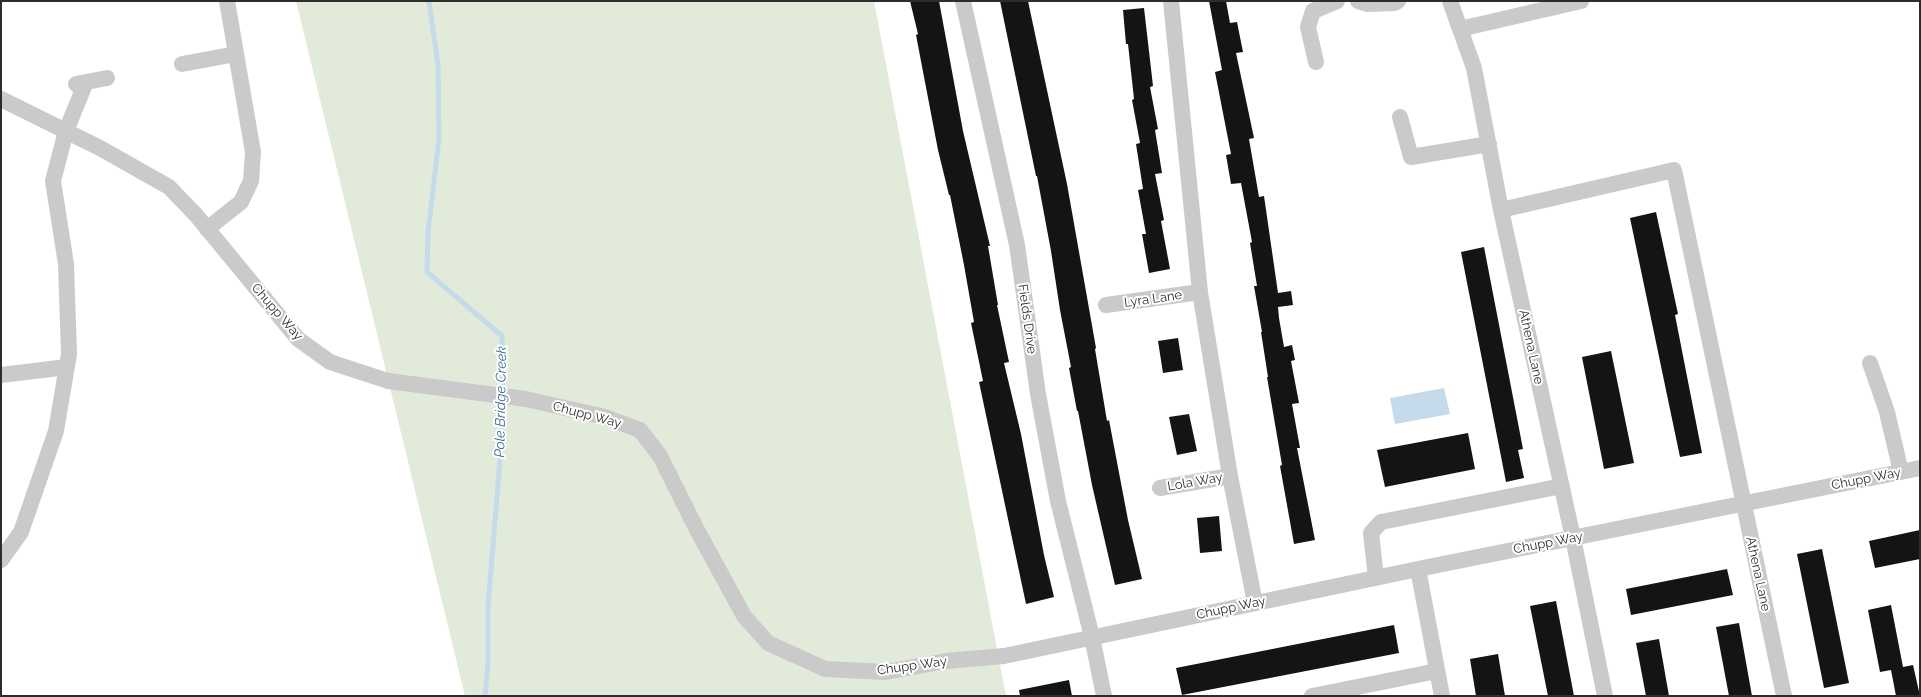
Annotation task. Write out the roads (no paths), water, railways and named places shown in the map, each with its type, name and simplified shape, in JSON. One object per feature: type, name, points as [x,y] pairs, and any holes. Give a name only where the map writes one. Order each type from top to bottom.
[{"type":"street","points":[[207,229],[241,202],[251,181],[253,152],[227,1]]},
{"type":"street","name":"Fields Drive","points":[[963,1],[1016,245],[1038,394],[1058,501],[1092,637],[1104,696]]},
{"type":"street","points":[[1171,1],[1200,292],[1230,476],[1255,603]]},
{"type":"street","points":[[1316,62],[1308,27],[1311,16],[1313,11],[1336,1]]},
{"type":"street","points":[[1358,1],[1368,4],[1394,3],[1398,1]]},
{"type":"street","name":"Athena Lane","points":[[1450,1],[1474,68],[1501,210],[1562,486],[1605,696]]},
{"type":"street","points":[[1460,29],[1550,4],[1581,1]]},
{"type":"street","points":[[182,64],[236,54]]},
{"type":"street","points":[[1,560],[21,532],[56,431],[69,354],[66,264],[53,181],[66,131],[81,83],[107,78]]},
{"type":"street","name":"Chupp Way","points":[[1,99],[100,148],[169,187],[207,229],[298,339],[330,362],[388,381],[526,399],[605,417],[640,430],[660,456],[696,528],[744,616],[768,643],[825,669],[886,672],[946,661],[1004,656],[1418,569],[1920,468]]},
{"type":"street","points":[[1400,117],[1411,157],[1489,144]]},
{"type":"street","name":"Athena Lane","points":[[1501,210],[1674,170],[1742,504],[1784,696]]},
{"type":"street","name":"Lyra Lane","points":[[1106,305],[1200,292]]},
{"type":"street","points":[[1870,363],[1887,412],[1901,472]]},
{"type":"street","points":[[1,375],[67,367]]},
{"type":"street","name":"Lola Way","points":[[1160,488],[1230,476]]},
{"type":"street","points":[[1376,578],[1371,533],[1381,522],[1562,486]]},
{"type":"street","points":[[1418,569],[1442,696]]},
{"type":"street","points":[[1312,696],[1437,671]]},
{"type":"water","points":[[1444,388],[1450,414],[1395,424],[1390,398]]},
{"type":"waterway","name":"Pole Bridge Creek","points":[[429,1],[438,65],[439,139],[428,232],[427,272],[502,336],[503,423],[488,606],[488,665],[485,696]]}]
